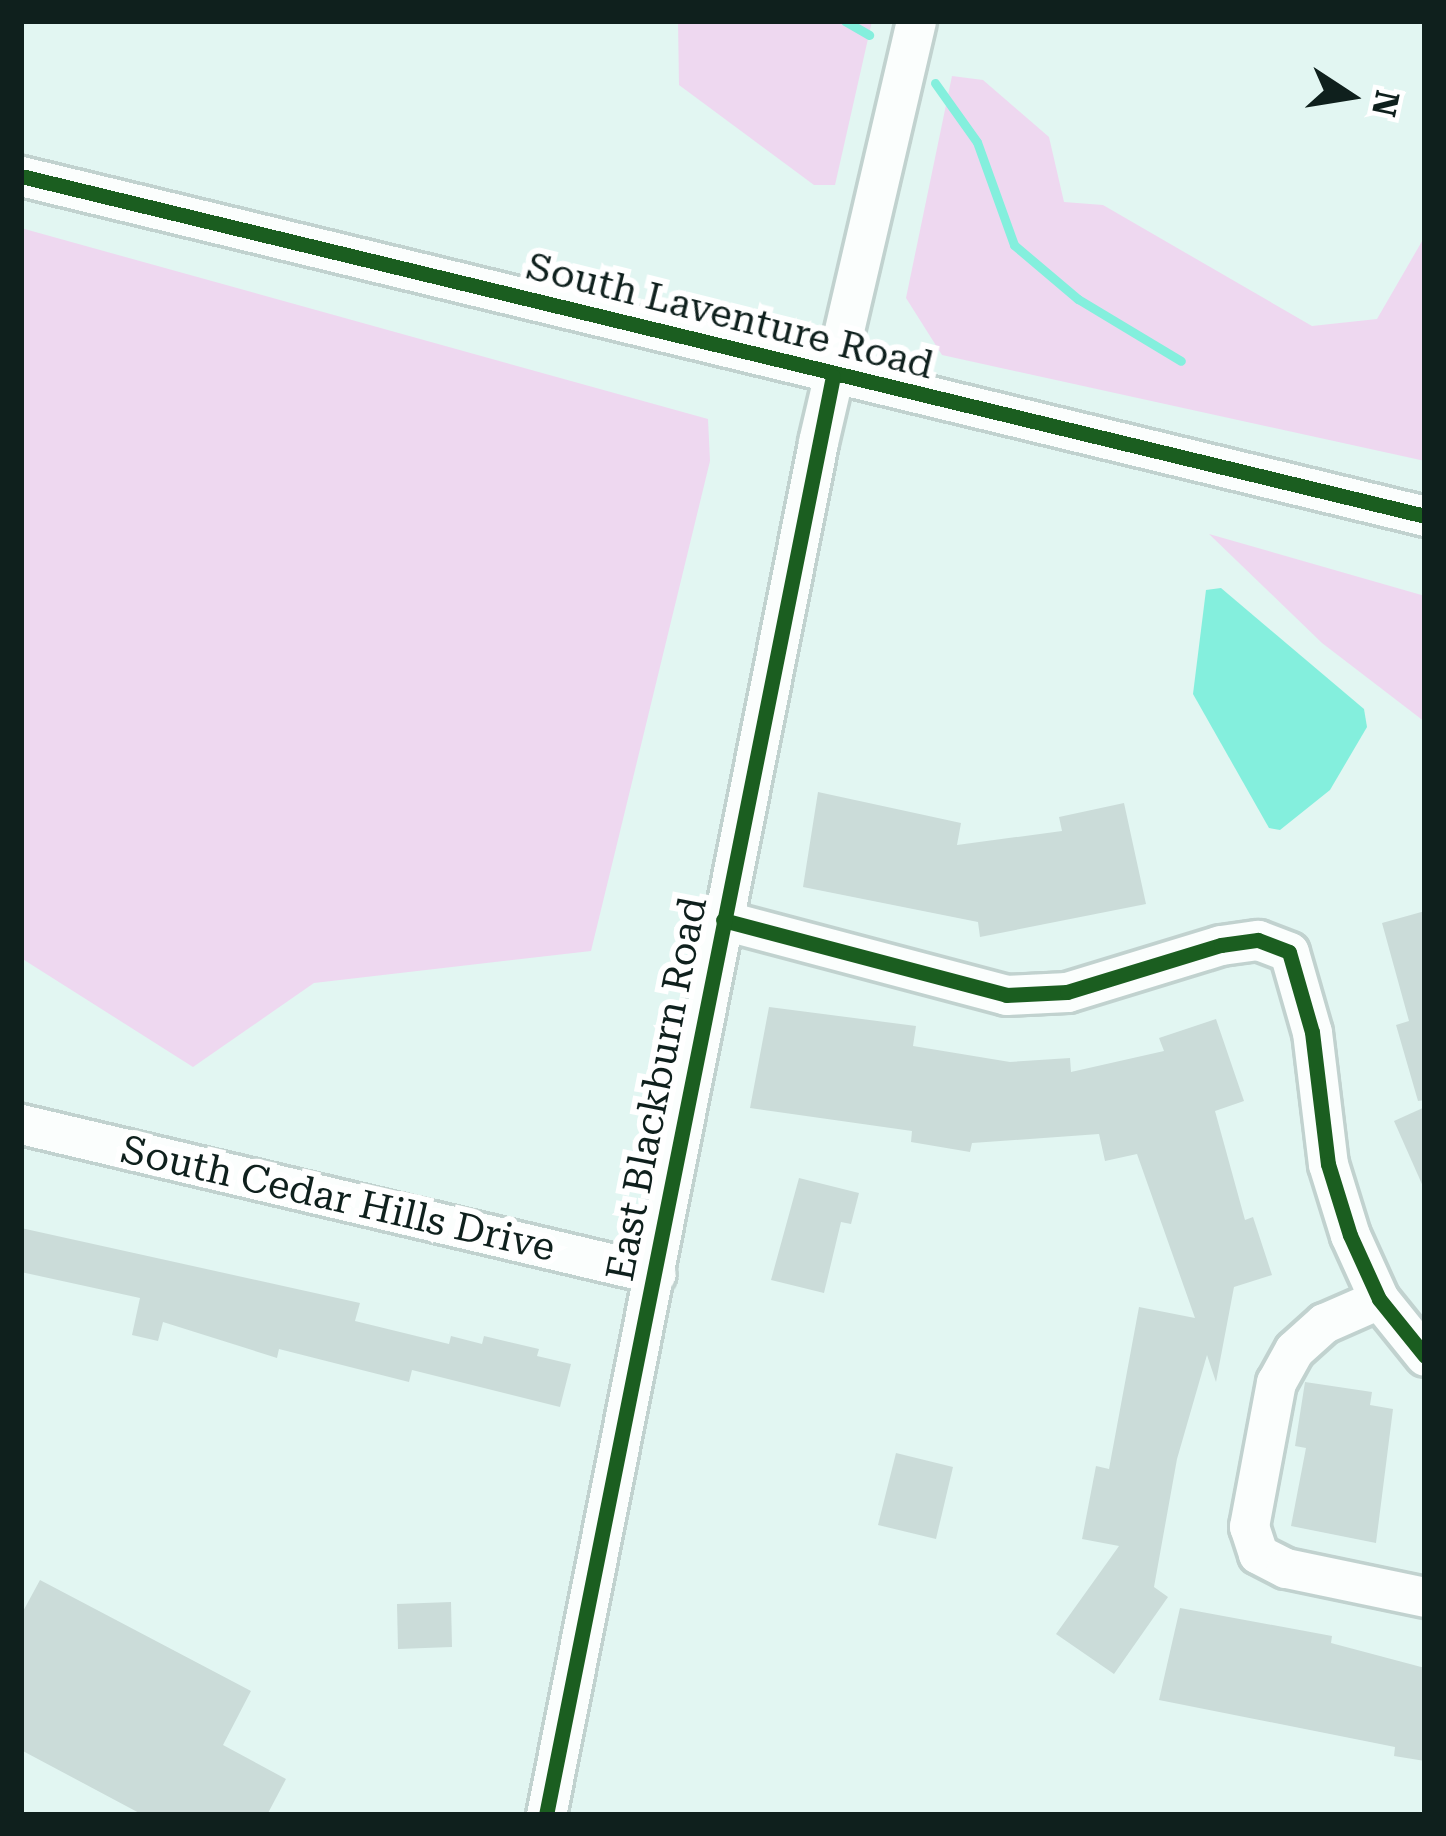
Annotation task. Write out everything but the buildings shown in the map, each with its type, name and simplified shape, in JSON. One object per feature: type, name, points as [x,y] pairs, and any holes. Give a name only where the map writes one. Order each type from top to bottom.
[{"type":"street","name":"East Blackburn Road","points":[[546,1815],[833,376],[916,21]]},
{"type":"street","name":"South Laventure Road","points":[[21,176],[1425,516]]},
{"type":"street","points":[[723,920],[1006,995],[1067,992],[1221,945],[1258,940],[1289,952],[1312,1032],[1328,1164],[1379,1299],[1425,1356]]},
{"type":"street","name":"South Cedar Hills Drive","points":[[21,1124],[656,1274]]},
{"type":"street","points":[[1379,1299],[1324,1324],[1294,1350],[1276,1382],[1249,1526],[1258,1554],[1286,1568],[1425,1597]]},
{"type":"shaded area","points":[[678,21],[872,21],[835,185],[814,185],[679,85]]},
{"type":"shaded area","points":[[952,76],[983,80],[1049,137],[1064,202],[1103,205],[1312,326],[1377,319],[1425,236],[1425,461],[942,355],[906,298]]},
{"type":"shaded area","points":[[21,228],[708,419],[710,461],[591,951],[314,983],[193,1067],[21,958]]},
{"type":"shaded area","points":[[1209,534],[1425,596],[1425,722],[1322,643]]},
{"type":"shaded area","points":[[1221,588],[1364,709],[1367,727],[1330,790],[1280,830],[1269,828],[1193,694],[1206,590]]},
{"type":"waterway","points":[[845,21],[869,35]]},
{"type":"waterway","points":[[935,83],[977,142],[1014,245],[1078,299],[1181,361]]},
{"type":"cycle path","points":[[21,176],[1425,516]]},
{"type":"cycle path","points":[[546,1815],[833,376]]},
{"type":"cycle path","points":[[723,920],[1006,995],[1067,992],[1221,945],[1258,940],[1289,952],[1312,1032],[1328,1164],[1350,1235],[1379,1299],[1425,1356]]}]
